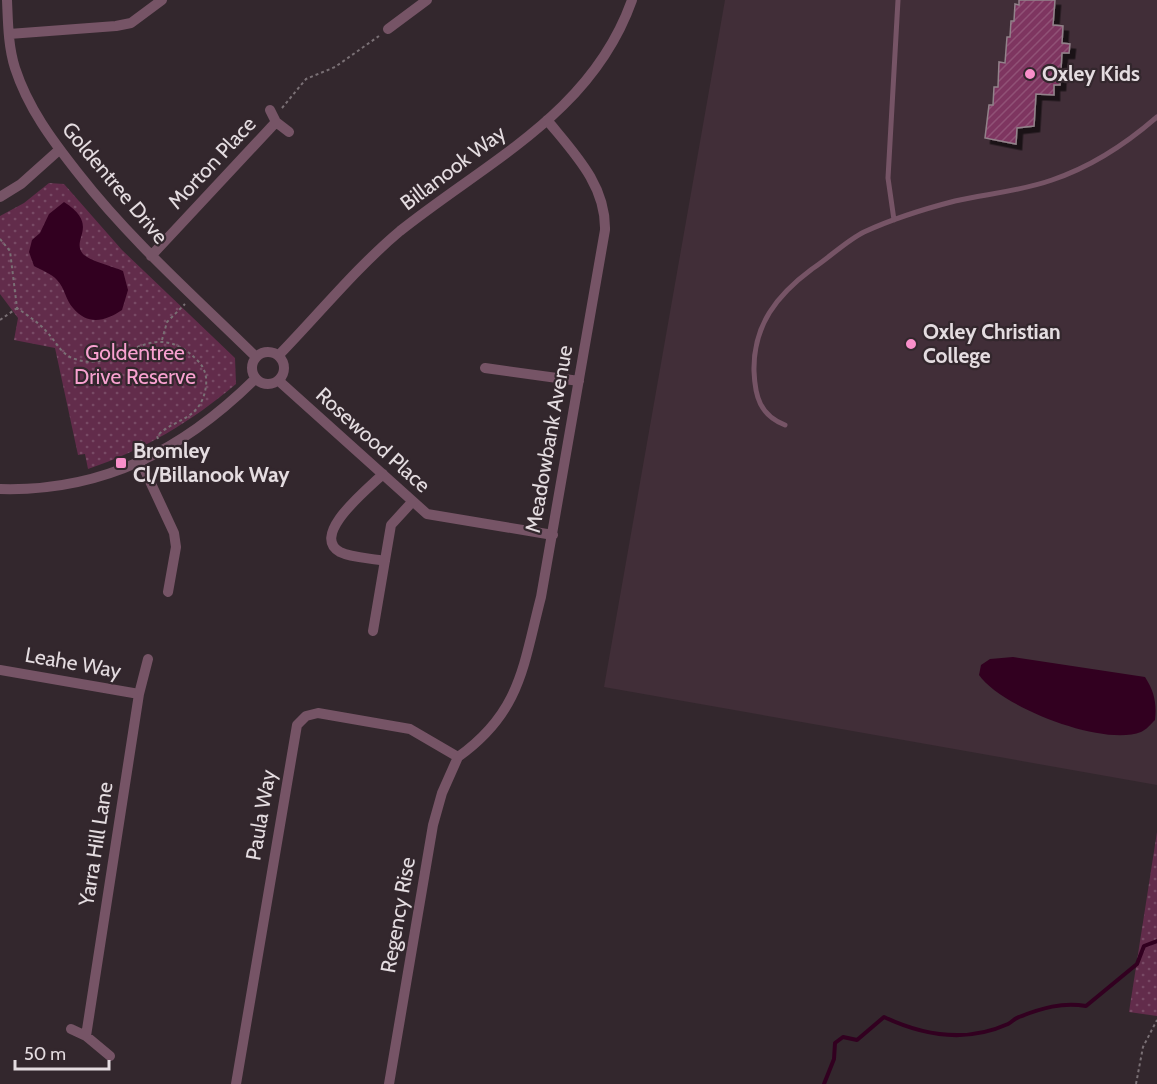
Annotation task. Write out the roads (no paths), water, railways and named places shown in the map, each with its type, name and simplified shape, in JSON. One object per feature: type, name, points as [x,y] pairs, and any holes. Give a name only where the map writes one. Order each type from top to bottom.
[{"type":"street","name":"Goldentree Drive","points":[[7,0],[14,65],[26,97],[59,150],[117,221],[256,357]]},
{"type":"street","points":[[9,34],[116,26],[131,22],[162,0]]},
{"type":"street","points":[[388,29],[427,0]]},
{"type":"street","name":"Billanook Way","points":[[279,355],[399,232],[568,103],[609,52],[632,0]]},
{"type":"street","name":"Morton Place","points":[[151,256],[273,116],[289,132]]},
{"type":"street","name":"Meadowbank Avenue","points":[[458,757],[498,722],[514,696],[541,597],[605,230],[606,213],[592,177],[547,120]]},
{"type":"street","points":[[0,197],[21,184],[59,150]]},
{"type":"street","points":[[269,352],[279,355],[285,368],[279,381],[264,384],[255,379],[252,366],[256,357],[269,352]]},
{"type":"street","points":[[485,368],[579,381]]},
{"type":"street","points":[[0,489],[53,488],[82,483],[141,462],[221,412],[255,379]]},
{"type":"street","name":"Rosewood Place","points":[[279,381],[427,514],[553,535]]},
{"type":"street","points":[[141,462],[174,533],[176,547],[168,592]]},
{"type":"street","points":[[383,474],[337,520],[330,531],[330,540],[334,548],[343,553],[385,561]]},
{"type":"street","points":[[373,631],[391,525],[412,502]]},
{"type":"street","name":"Yarra Hill Lane","points":[[86,1036],[139,694],[148,659]]},
{"type":"street","name":"Leahe Way","points":[[0,670],[139,694]]},
{"type":"street","name":"Paula Way","points":[[236,1084],[297,725],[306,716],[318,713],[410,729],[458,757]]},
{"type":"street","name":"Regency Rise","points":[[389,1084],[433,825],[442,793],[458,757]]},
{"type":"street","points":[[72,1029],[86,1036],[110,1056]]},
{"type":"lane","points":[[894,220],[888,178],[898,0]]},
{"type":"lane","points":[[785,425],[771,419],[760,406],[754,386],[754,363],[765,316],[794,283],[862,233],[894,220],[955,201],[1050,181],[1078,170],[1106,155],[1157,117]]},
{"type":"waterway","points":[[824,1084],[834,1059],[835,1043],[843,1037],[857,1040],[884,1017],[930,1033],[961,1035],[992,1030],[1018,1018],[1060,1005],[1086,1006],[1137,964],[1144,946],[1157,941]]},
{"type":"place","name":"Oxley Kids","points":[[1030,74]]},
{"type":"place","name":"Oxley Christian College","points":[[911,344]]},
{"type":"place","name":"Bromley Cl/Billanook Way","points":[[121,463]]},
{"type":"park label","name":"Goldentree Drive Reserve","points":[[135,365]]}]
